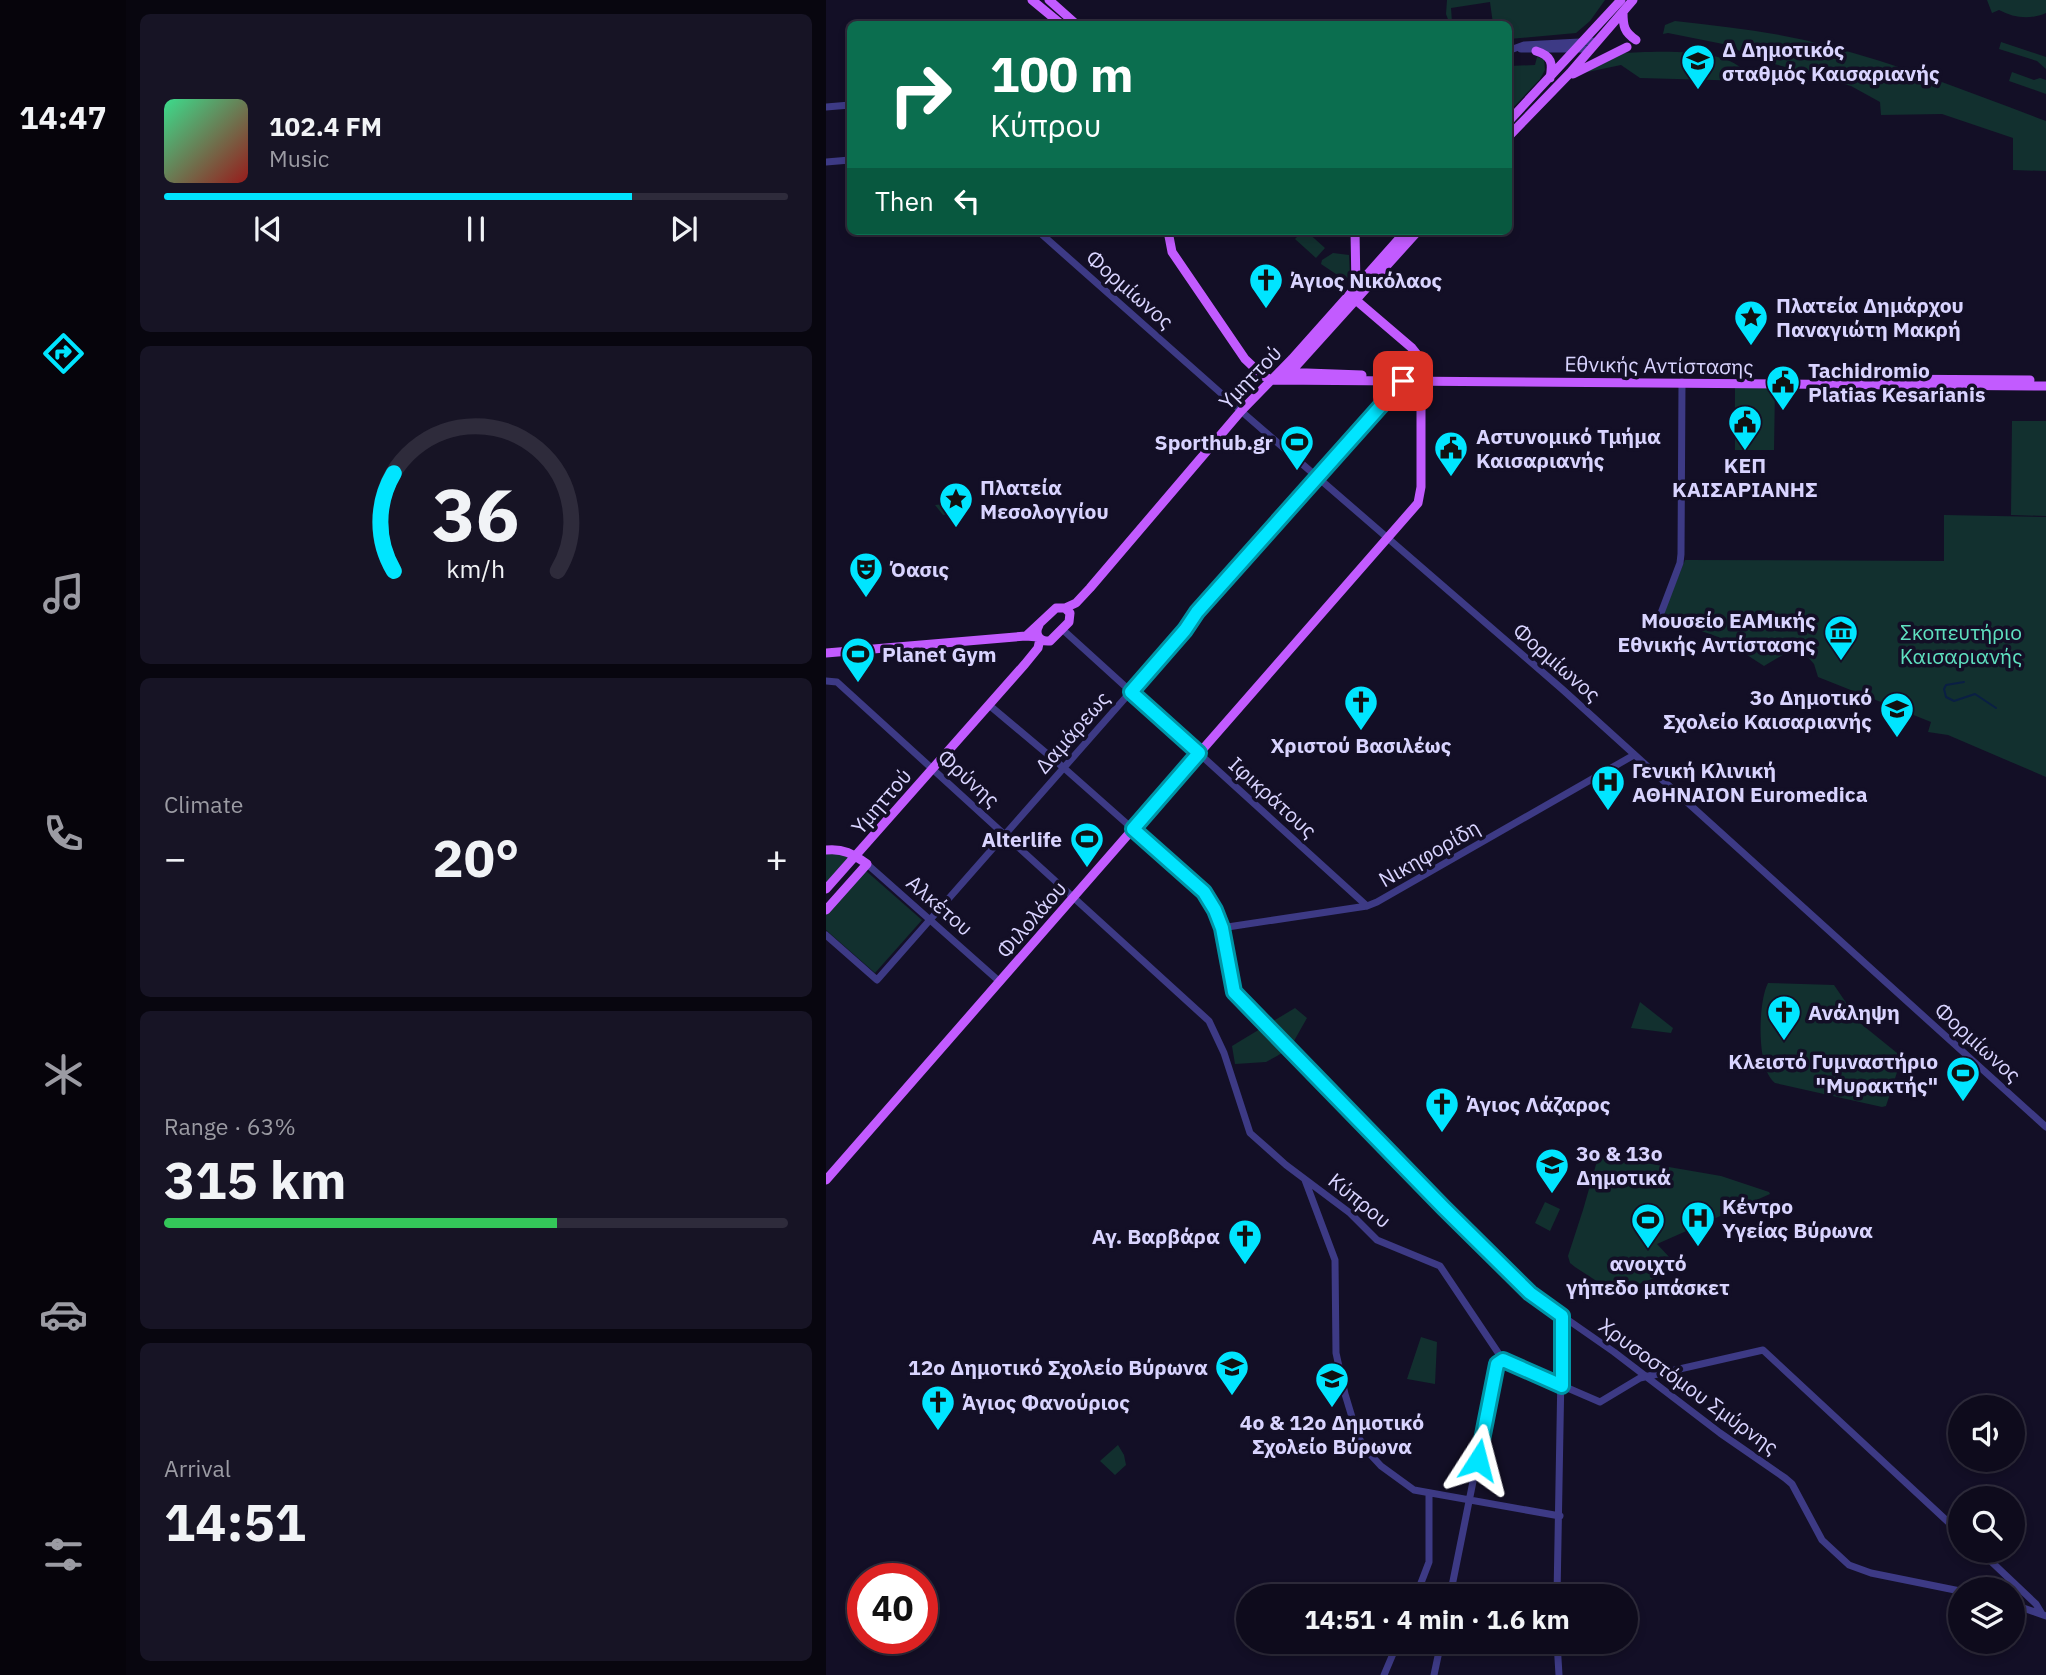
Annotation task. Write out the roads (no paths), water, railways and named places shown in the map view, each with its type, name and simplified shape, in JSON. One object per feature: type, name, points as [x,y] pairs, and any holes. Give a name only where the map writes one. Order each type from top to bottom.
[{"type":"main road","points":[[1032,0],[1057,21]]},
{"type":"main road","points":[[1049,0],[1073,21]]},
{"type":"main road","points":[[1512,133],[1565,78],[1621,0]]},
{"type":"main road","points":[[1512,118],[1576,50],[1598,41],[1633,0]]},
{"type":"main road","points":[[1623,12],[1624,29],[1636,40]]},
{"type":"main road","points":[[1565,78],[1627,47]]},
{"type":"main road","points":[[1536,51],[1549,58],[1549,80]]},
{"type":"main road","points":[[1169,235],[1172,252],[1245,359],[1264,376],[1281,376]]},
{"type":"main road","points":[[1355,235],[1357,300],[1412,348],[1419,358],[1422,378]]},
{"type":"main road","name":"Υμηττού","points":[[1281,376],[1402,235]]},
{"type":"main road","name":"Υμηττού","points":[[1026,636],[1056,608],[1065,608],[1076,603],[1241,411],[1308,353],[1414,235]]},
{"type":"main road","points":[[1308,353],[1307,365],[1313,373]]},
{"type":"main road","name":"Εθνικής Αντίστασης","points":[[1281,376],[1313,373],[1422,378],[2046,386]]},
{"type":"main road","name":"Εθνικής Αντίστασης","points":[[1281,376],[1403,381],[1422,378],[2046,380]]},
{"type":"main road","name":"Φιλολάου","points":[[828,1176],[1418,503],[1421,487],[1422,378]]},
{"type":"main road","points":[[826,653],[1026,636],[1049,641],[1070,619],[1070,613],[1065,608]]},
{"type":"main road","points":[[1039,625],[1036,631],[1039,638]]},
{"type":"main road","name":"Υμηττού","points":[[826,889],[1035,651],[1039,638]]},
{"type":"main road","points":[[826,842],[826,849],[845,850],[856,856]]},
{"type":"main road","name":"Αλκέτου","points":[[856,856],[866,864]]},
{"type":"main road","name":"Υμηττού","points":[[826,909],[866,864]]},
{"type":"street","points":[[1512,49],[1524,45],[1587,45]]},
{"type":"street","points":[[1512,49],[1576,50]]},
{"type":"street","points":[[826,107],[847,104]]},
{"type":"street","points":[[826,162],[847,160]]},
{"type":"street","name":"Φορμίωνος","points":[[1043,235],[1538,668],[2046,1127]]},
{"type":"street","name":"Δαμάρεως","points":[[826,935],[877,981],[1185,630],[1197,612],[1403,381]]},
{"type":"street","points":[[1658,621],[1681,554],[1682,382]]},
{"type":"street","name":"Ιφικράτους","points":[[1062,629],[1367,906]]},
{"type":"street","name":"Φρύνης","points":[[826,681],[837,682],[1209,1021]]},
{"type":"street","name":"Χρυσοστόμου Σμύρνης","points":[[989,705],[1204,892],[1222,928],[1234,992],[1525,1288],[1792,1484],[1822,1540],[1843,1560],[1857,1569],[1948,1588]]},
{"type":"street","name":"Νικηφορίδη","points":[[1222,928],[1367,906],[1377,902],[1634,755]]},
{"type":"street","name":"Αλκέτου","points":[[866,864],[1000,982]]},
{"type":"street","name":"Κύπρου","points":[[1209,1021],[1224,1053],[1250,1133],[1286,1165],[1350,1213],[1377,1240],[1440,1266],[1503,1360]]},
{"type":"street","points":[[1305,1180],[1335,1260],[1336,1353],[1358,1437],[1369,1453],[1381,1466],[1414,1490],[1560,1516]]},
{"type":"street","points":[[1557,1584],[1562,1316]]},
{"type":"street","points":[[1452,1584],[1494,1377],[1497,1364],[1503,1360],[1600,1402],[1633,1381],[1645,1377],[1763,1350],[1948,1522]]},
{"type":"street","points":[[1421,1584],[1429,1562],[1429,1493]]},
{"type":"street","points":[[1993,1563],[2044,1615]]},
{"type":"street","points":[[2025,1608],[2044,1615]]},
{"type":"street","points":[[1384,1675],[1393,1654]]},
{"type":"street","points":[[1434,1675],[1438,1654]]},
{"type":"street","points":[[1558,1654],[1559,1675]]},
{"type":"waterway","points":[[1964,682],[1946,685],[1946,697],[1954,701],[1975,694],[1996,708]]},
{"type":"place","name":"Δ Δημοτικός σταθμός Καισαριανής","points":[[1698,91]]},
{"type":"place","name":"Άγιος Νικόλαος","points":[[1266,310]]},
{"type":"place","name":"Πλατεία Δημάρχου Παναγιώτη Μακρή","points":[[1751,347]]},
{"type":"place","name":"Tachidromio Platias Kesarianis","points":[[1783,412]]},
{"type":"place","name":"ΚΕΠ ΚΑΙΣΑΡΙΑΝΗΣ","points":[[1745,452]]},
{"type":"place","name":"Sporthub.gr","points":[[1297,472]]},
{"type":"place","name":"Αστυνομικό Τμήμα Καισαριανής","points":[[1451,478]]},
{"type":"place","name":"Πλατεία Μεσολογγίου","points":[[956,529]]},
{"type":"place","name":"Όασις","points":[[866,599]]},
{"type":"place","name":"Μουσείο ΕΑΜικής Εθνικής Αντίστασης","points":[[1841,662]]},
{"type":"place","name":"Planet Gym","points":[[858,684]]},
{"type":"place","name":"Χριστού Βασιλέως","points":[[1361,732]]},
{"type":"place","name":"3ο Δημοτικό Σχολείο Καισαριανής","points":[[1897,739]]},
{"type":"place","name":"Γενική Κλινική ΑΘΗΝΑΙΟΝ Euromedica","points":[[1608,812]]},
{"type":"place","name":"Alterlife","points":[[1087,869]]},
{"type":"place","name":"Ανάληψη","points":[[1784,1042]]},
{"type":"place","name":"Κλειστό Γυμναστήριο \"Μυρακτής\"","points":[[1963,1103]]},
{"type":"place","name":"Άγιος Λάζαρος","points":[[1442,1134]]},
{"type":"place","name":"3o & 13o Δημοτικά","points":[[1552,1195]]},
{"type":"place","name":"Κέντρο Υγείας Βύρωνα","points":[[1698,1248]]},
{"type":"place","name":"ανοιχτό γήπεδο μπάσκετ","points":[[1648,1250]]},
{"type":"place","name":"Αγ. Βαρβάρα","points":[[1245,1266]]},
{"type":"place","name":"12ο Δημοτικό Σχολείο Βύρωνα","points":[[1232,1397]]},
{"type":"place","name":"4ο & 12ο Δημοτικό Σχολείο Βύρωνα","points":[[1332,1409]]},
{"type":"place","name":"Άγιος Φανούριος","points":[[938,1432]]},
{"type":"park label","name":"Σκοπευτήριο Καισαριανής","points":[[1961,644]]}]
